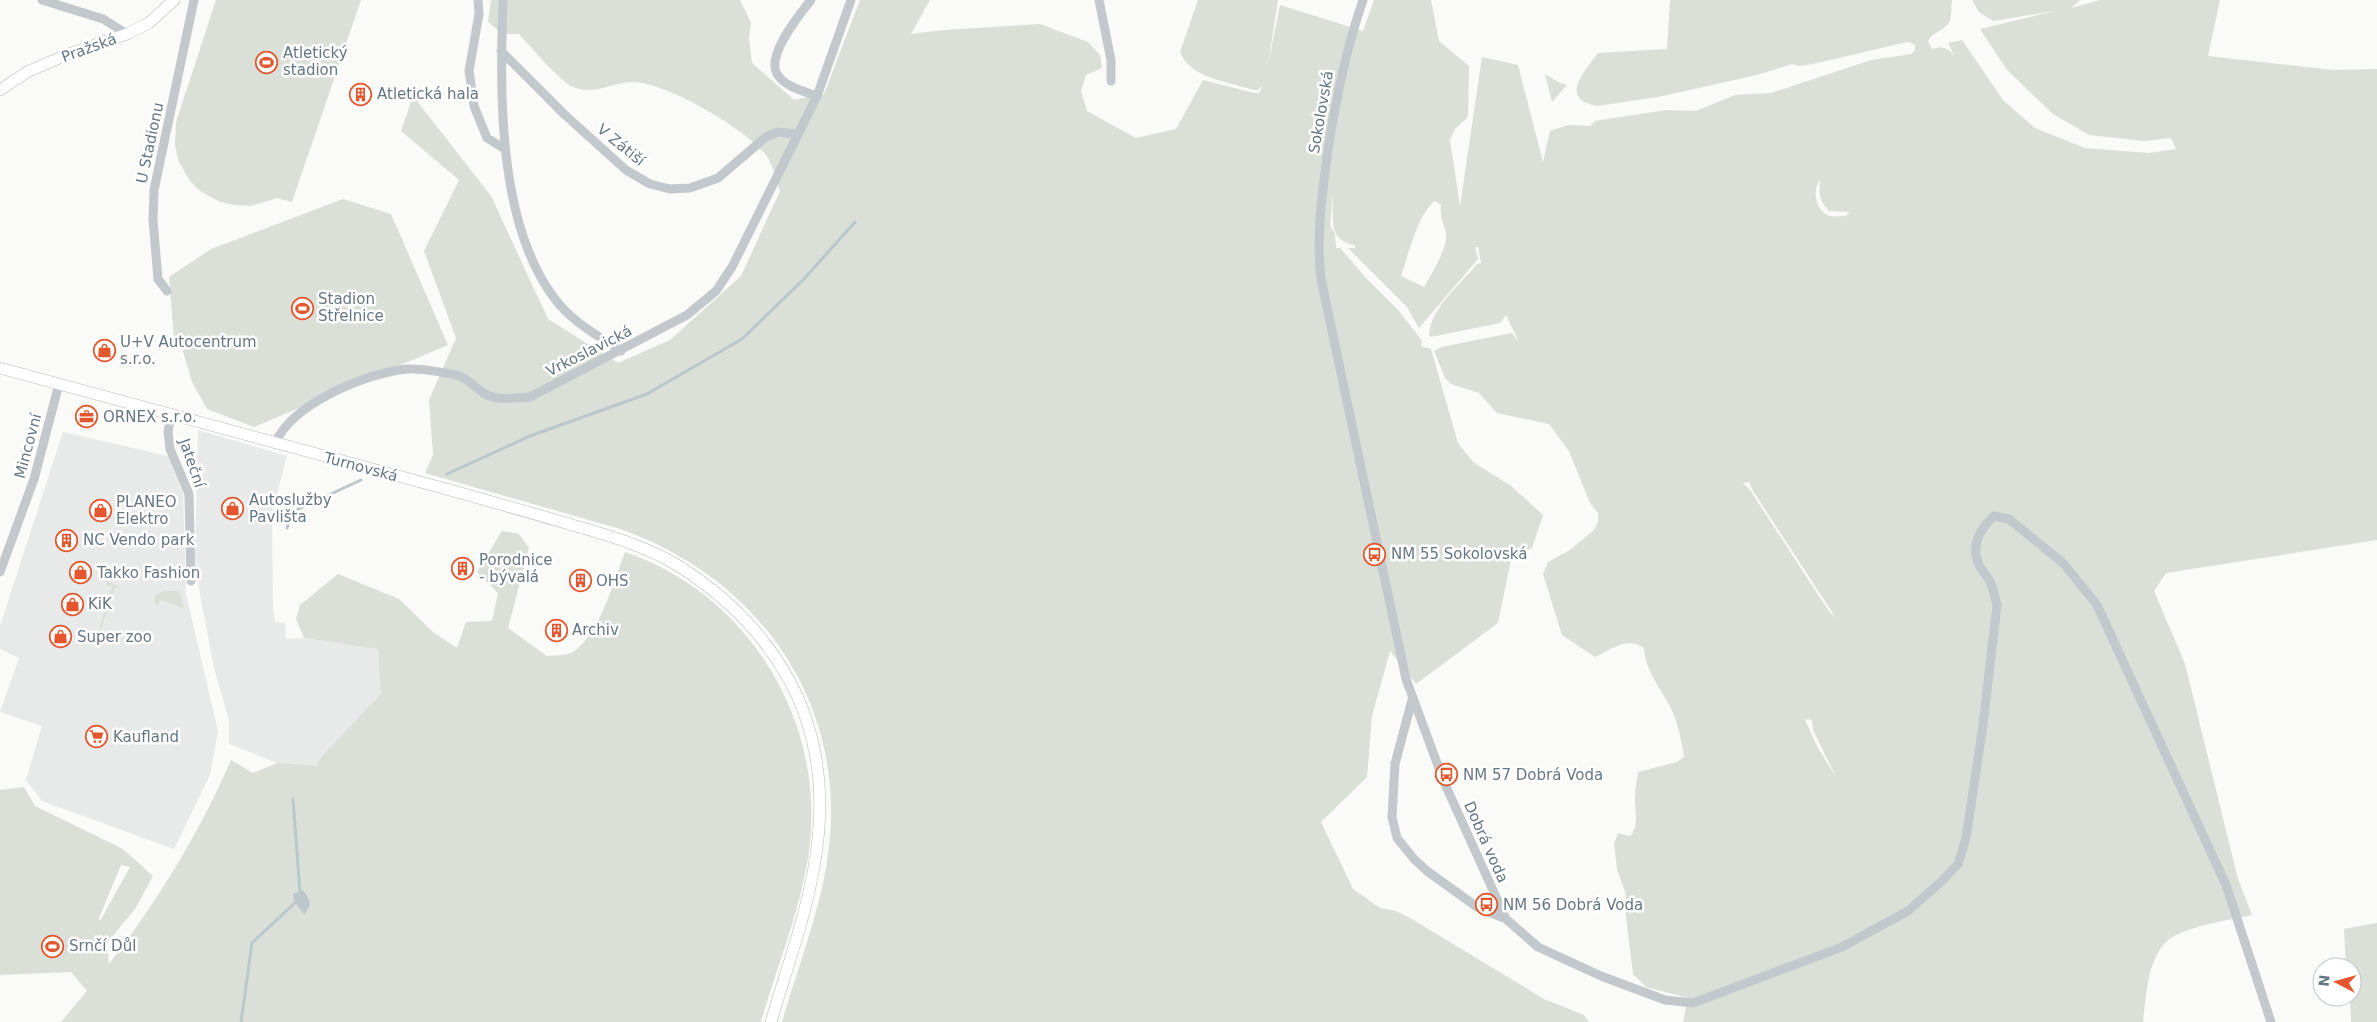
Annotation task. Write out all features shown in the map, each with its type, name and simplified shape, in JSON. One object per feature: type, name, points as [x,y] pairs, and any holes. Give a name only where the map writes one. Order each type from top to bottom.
[{"type":"main road","name":"Pražská","points":[[0,90],[27,72],[66,55],[127,34],[150,23],[174,0]]},
{"type":"main road","name":"Turnovská","points":[[0,368],[503,505],[617,538],[663,557],[712,590],[756,631],[786,673],[806,720],[818,767],[821,809],[817,861],[810,896],[771,1022]]},
{"type":"street","points":[[42,0],[103,20],[127,34]]},
{"type":"street","name":"U Stadionu","points":[[167,291],[158,279],[153,220],[154,190],[194,0]]},
{"type":"street","points":[[478,0],[479,14],[469,71],[474,106],[487,138],[505,149]]},
{"type":"street","points":[[503,0],[501,51],[505,149],[512,197],[528,250],[554,299],[572,318],[621,351]]},
{"type":"street","points":[[811,0],[796,19],[776,54],[774,64],[776,73],[783,81],[795,88],[817,96]]},
{"type":"street","name":"Vrkoslavická","points":[[275,444],[287,423],[309,406],[361,380],[408,369],[459,375],[486,394],[501,398],[530,397],[687,315],[716,291],[732,267],[817,96],[851,0]]},
{"type":"street","points":[[1099,0],[1111,60],[1111,81]]},
{"type":"street","name":"Sokolovská","points":[[1363,0],[1348,42],[1337,95],[1318,232],[1321,279],[1412,700]]},
{"type":"street","name":"V Zátiší","points":[[501,51],[572,122],[626,170],[650,184],[670,189],[690,188],[718,178],[766,137],[778,132],[797,134]]},
{"type":"street","name":"Mincovní","points":[[0,572],[34,479],[59,384]]},
{"type":"street","name":"Jateční","points":[[171,414],[168,432],[170,449],[190,494],[191,582]]},
{"type":"street","name":"Dobrá voda","points":[[1412,700],[1395,764],[1392,817],[1397,838],[1427,871],[1477,907],[1506,919],[1538,947],[1572,964],[1665,1000],[1693,1003],[1842,947],[1908,911],[1958,864],[1966,838],[1983,725],[1997,605],[1992,586],[1979,565],[1975,550],[1978,537],[1984,525],[1994,516],[2009,519],[2064,564],[2097,605],[2226,885],[2271,1022]]},
{"type":"street","name":"Dobrá voda","points":[[1412,700],[1444,782],[1506,919]]},
{"type":"shaded area","name":"Atletický stadion","points":[[216,0],[361,0],[292,202],[277,198],[251,206],[220,202],[200,191],[190,181],[179,162],[175,146],[176,122]]},
{"type":"shaded area","points":[[491,0],[740,0],[751,23],[749,39],[752,63],[794,100],[824,94],[860,0],[930,0],[911,34],[1040,24],[1088,42],[1100,55],[1102,68],[1086,75],[1081,91],[1087,111],[1136,138],[1176,129],[1203,80],[1254,93],[1259,93],[1263,86],[1257,90],[1220,81],[1200,73],[1185,61],[1180,52],[1198,0],[1278,0],[1268,65],[1280,5],[1363,31],[1374,0],[1431,0],[1439,41],[1469,66],[1468,117],[1455,129],[1450,140],[1460,206],[1482,57],[1518,65],[1543,162],[1550,131],[1568,125],[1590,126],[1595,121],[1667,110],[1696,111],[1735,95],[1771,93],[1871,60],[1911,54],[1915,50],[1915,45],[1909,42],[1903,43],[1813,64],[1799,66],[1792,64],[1757,75],[1658,97],[1597,106],[1585,102],[1579,97],[1577,91],[1578,84],[1598,53],[1667,49],[1670,0],[1952,0],[1950,20],[1943,29],[1933,35],[1928,41],[1932,49],[1944,48],[1954,55],[1948,43],[1962,40],[2003,100],[2035,128],[2085,148],[2149,153],[2176,149],[2171,138],[2144,141],[2089,135],[2053,114],[2007,70],[1980,29],[2055,11],[1993,21],[1979,12],[1972,0],[2080,0],[2071,8],[2100,0],[2220,0],[2208,56],[2334,70],[2377,69],[2377,540],[2166,573],[2154,591],[2185,664],[2238,879],[2252,915],[2192,929],[2171,938],[2164,944],[2158,952],[2151,971],[2146,992],[2143,1022],[1683,1022],[1688,998],[1646,987],[1633,974],[1625,908],[1626,895],[1617,869],[1614,844],[1618,833],[1630,836],[1635,827],[1635,793],[1638,772],[1677,762],[1684,757],[1676,720],[1648,666],[1644,648],[1632,643],[1626,643],[1613,647],[1595,657],[1562,635],[1543,574],[1548,562],[1570,550],[1594,530],[1598,522],[1598,513],[1590,503],[1569,451],[1549,424],[1497,413],[1479,393],[1451,384],[1445,378],[1434,351],[1441,347],[1512,333],[1519,342],[1506,315],[1500,323],[1431,337],[1429,335],[1435,315],[1447,297],[1477,264],[1481,263],[1478,247],[1475,247],[1478,259],[1419,328],[1407,307],[1348,248],[1355,248],[1355,245],[1346,243],[1339,238],[1333,219],[1333,196],[1330,225],[1335,234],[1336,248],[1340,248],[1399,311],[1422,341],[1421,346],[1431,349],[1458,443],[1473,462],[1511,486],[1543,515],[1532,548],[1512,555],[1498,623],[1416,684],[1390,651],[1372,716],[1367,777],[1321,822],[1353,889],[1380,908],[1396,911],[1410,918],[1544,999],[1584,1015],[1589,1022],[782,1022],[816,913],[829,847],[831,793],[823,742],[806,694],[782,651],[751,612],[713,578],[669,550],[620,529],[425,473],[433,455],[429,400],[456,338],[424,251],[459,180],[401,131],[413,96],[491,196],[548,319],[618,363],[670,340],[741,276],[780,191],[766,155],[756,144],[705,109],[666,90],[648,84],[634,82],[594,90],[579,89],[571,86],[519,34],[502,34],[488,22]],"holes":[[[1820,180],[1820,197],[1829,211],[1850,212],[1846,216],[1829,216],[1824,213],[1816,200]],[[1435,201],[1441,205],[1446,241],[1441,255],[1424,287],[1401,276],[1414,236],[1429,207]],[[1749,482],[1836,618],[1828,610],[1750,490],[1743,483]],[[1805,720],[1812,720],[1813,730],[1836,777],[1818,748]]]},
{"type":"shaded area","points":[[1545,74],[1567,85],[1552,102]]},
{"type":"shaded area","name":"Stadion Střelnice","points":[[343,199],[391,214],[448,345],[254,427],[207,409],[192,382],[182,348],[174,339],[169,277],[211,249]]},
{"type":"shaded area","points":[[198,430],[287,456],[272,512],[273,604],[275,622],[285,623],[286,639],[304,638],[379,649],[382,694],[321,757],[317,767],[277,763],[229,744],[229,721],[214,668],[199,589],[195,556]]},
{"type":"shaded area","points":[[63,432],[168,456],[183,493],[186,594],[218,731],[210,775],[174,849],[42,801],[26,780],[42,726],[0,712],[19,658],[0,649],[0,626]]},
{"type":"shaded area","points":[[292,512],[292,523],[276,524],[276,513]]},
{"type":"shaded area","points":[[502,531],[519,534],[529,548],[508,628],[547,656],[563,655],[577,649],[593,629],[606,604],[625,552],[668,571],[707,597],[740,629],[768,665],[789,706],[804,750],[811,796],[810,843],[807,866],[796,911],[761,1022],[61,1022],[87,991],[71,972],[0,975],[0,790],[24,787],[35,806],[123,849],[153,876],[135,909],[106,944],[103,936],[109,964],[144,916],[176,866],[206,814],[231,760],[253,773],[277,763],[317,766],[321,757],[381,694],[378,649],[304,638],[296,619],[300,605],[338,574],[399,599],[433,632],[457,648],[466,622],[492,621],[498,593],[477,572]],"holes":[[[121,865],[130,867],[100,921],[99,918]]]},
{"type":"shaded area","points":[[107,581],[122,588],[115,587],[98,638],[103,640],[100,642],[89,639],[91,634],[97,636],[112,587],[106,585]]},
{"type":"shaded area","points":[[162,591],[179,591],[184,608],[160,600],[158,606],[155,603],[155,596]]},
{"type":"shaded area","points":[[303,890],[310,902],[309,908],[304,914],[294,901],[293,894]]},
{"type":"shaded area","points":[[2377,923],[2377,1022],[2351,1022],[2350,1007],[2362,1007],[2362,957],[2345,957],[2344,929]]},
{"type":"waterway","points":[[447,474],[530,436],[647,394],[742,339],[803,280],[855,222]]},
{"type":"waterway","points":[[287,528],[292,512],[361,480]]},
{"type":"waterway","points":[[293,799],[300,893]]},
{"type":"waterway","points":[[241,1022],[252,943],[297,901]]},
{"type":"place","name":"Atletický stadion","points":[[267,62]]},
{"type":"place","name":"Atletická hala","points":[[361,94]]},
{"type":"place","name":"Stadion Střelnice","points":[[302,308]]},
{"type":"place","name":"U+V Autocentrum s.r.o.","points":[[104,351]]},
{"type":"place","name":"ORNEX s.r.o.","points":[[87,417]]},
{"type":"place","name":"Autoslužby Pavlišta","points":[[233,509]]},
{"type":"place","name":"PLANEO Elektro","points":[[100,511]]},
{"type":"place","name":"NC Vendo park","points":[[67,540]]},
{"type":"place","name":"NM 55 Sokolovská","points":[[1375,554]]},
{"type":"place","name":"Porodnice - bývalá","points":[[463,569]]},
{"type":"place","name":"Takko Fashion","points":[[81,573]]},
{"type":"place","name":"OHS","points":[[580,581]]},
{"type":"place","name":"KiK","points":[[72,604]]},
{"type":"place","name":"Archiv","points":[[556,630]]},
{"type":"place","name":"Super zoo","points":[[61,637]]},
{"type":"place","name":"Kaufland","points":[[97,737]]},
{"type":"place","name":"NM 57 Dobrá Voda","points":[[1447,775]]},
{"type":"place","name":"NM 56 Dobrá Voda","points":[[1487,905]]},
{"type":"place","name":"Srnčí Důl","points":[[53,946]]}]
